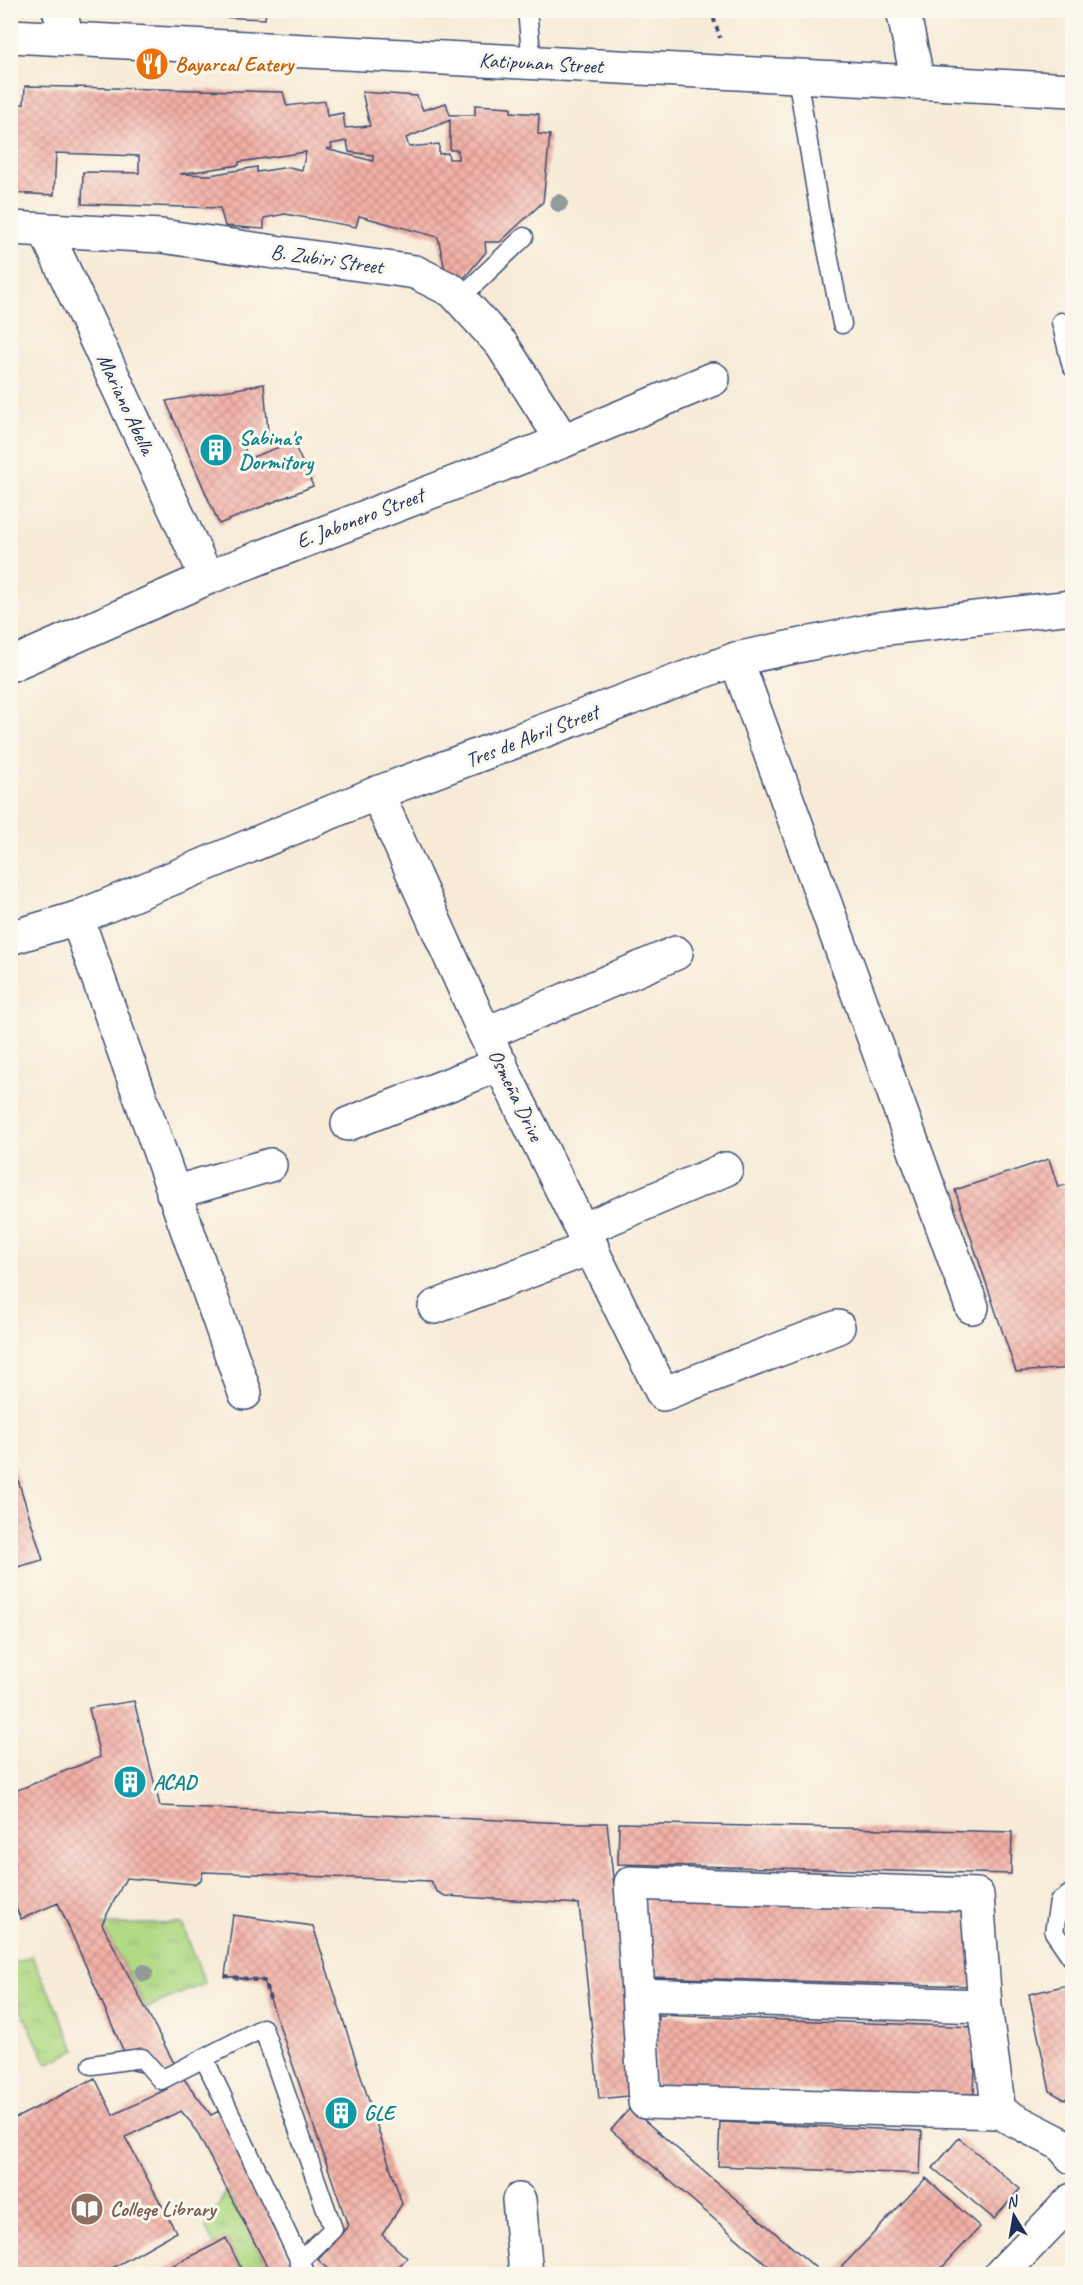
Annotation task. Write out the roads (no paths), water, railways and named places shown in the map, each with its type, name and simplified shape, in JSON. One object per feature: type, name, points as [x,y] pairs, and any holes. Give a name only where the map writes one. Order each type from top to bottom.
[{"type":"street","points":[[903,10],[918,82]]},
{"type":"street","name":"Katipunan Street","points":[[10,36],[64,25],[532,63],[1072,90]]},
{"type":"street","name":"B. Zubiri Street","points":[[10,228],[161,236],[415,272],[453,291],[502,345],[562,441]]},
{"type":"street","name":"Mariano Abella","points":[[45,230],[207,578]]},
{"type":"street","name":"E. Jabonero Street","points":[[10,665],[207,578],[562,441],[713,379]]},
{"type":"street","name":"Tres de Abril Street","points":[[10,938],[77,918],[377,794],[736,659],[878,629],[1072,607]]},
{"type":"street","points":[[736,659],[972,1307]]},
{"type":"street","name":"Osmeña Drive","points":[[377,794],[486,1034],[663,1394],[838,1327]]},
{"type":"street","points":[[77,918],[245,1393]]},
{"type":"street","points":[[486,1034],[676,953]]},
{"type":"street","points":[[348,1124],[501,1064]]},
{"type":"street","points":[[173,1193],[270,1166]]},
{"type":"street","points":[[435,1307],[587,1239],[726,1169]]},
{"type":"street","points":[[999,2112],[985,2006],[977,1895],[631,1883],[645,2102],[999,2112],[1061,2144],[1072,2157]]},
{"type":"street","points":[[638,1995],[985,2006]]},
{"type":"street","points":[[519,2200],[526,2274]]},
{"type":"street","points":[[1001,2274],[1072,2200]]},
{"type":"lane","points":[[527,10],[532,63]]},
{"type":"lane","points":[[797,76],[819,209],[842,324]]},
{"type":"lane","points":[[460,298],[524,237]]},
{"type":"lane","points":[[1061,321],[1072,368]]},
{"type":"lane","points":[[1072,1893],[1059,1902],[1054,1932],[1072,1958]]},
{"type":"lane","points":[[92,2065],[142,2058],[161,2080],[204,2058],[263,2028],[333,2229],[302,2268],[204,2058]]},
{"type":"place","name":"Bayarcal Eatery","points":[[152,64]]},
{"type":"place","name":"Sabina's Dormitory","points":[[216,450]]},
{"type":"place","name":"ACAD","points":[[130,1782]]},
{"type":"place","name":"GLE","points":[[341,2113]]},
{"type":"place","name":"College Library","points":[[87,2209]]}]
